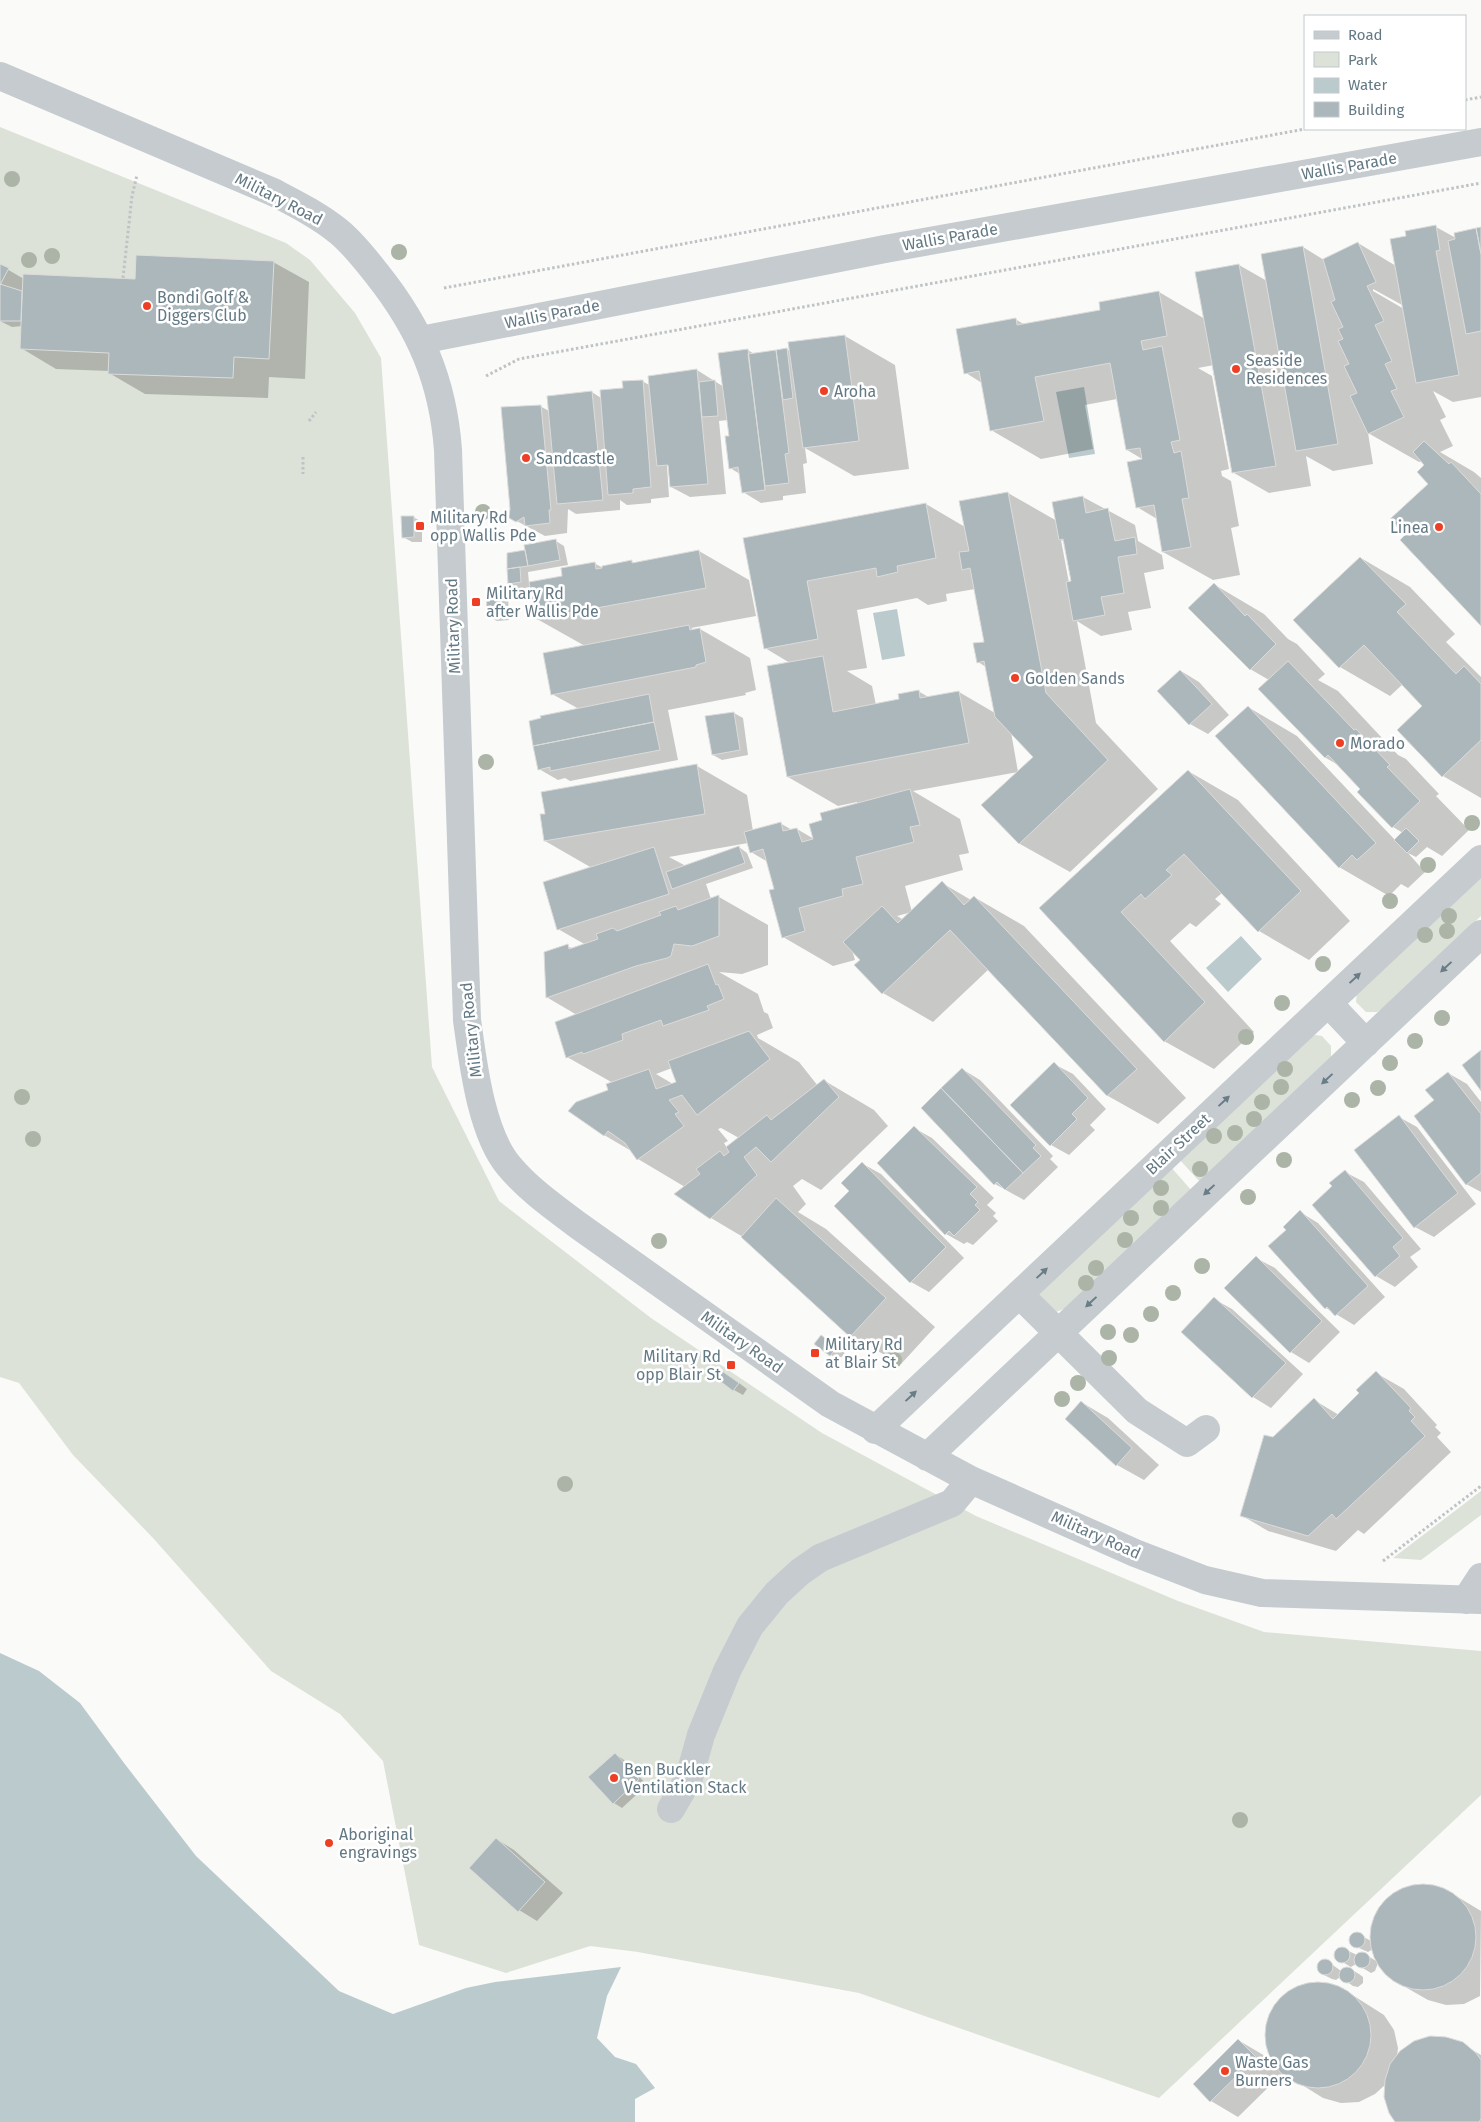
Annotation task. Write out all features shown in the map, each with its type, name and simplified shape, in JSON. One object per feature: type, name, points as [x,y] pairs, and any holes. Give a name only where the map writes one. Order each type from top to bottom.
[{"type":"street","name":"Military Road","points":[[0,76],[273,192],[309,211],[339,232],[362,254],[404,310],[421,340],[436,379],[446,423],[467,1020],[474,1072],[496,1146],[508,1166],[579,1226],[830,1404],[971,1480],[1135,1553],[1205,1580],[1262,1593],[1474,1600]]},
{"type":"street","name":"Wallis Parade","points":[[421,340],[885,249],[1481,142]]},
{"type":"street","name":"Blair Street","points":[[876,1430],[1481,858]]},
{"type":"street","points":[[927,1457],[1481,934]]},
{"type":"street","points":[[1328,1003],[1366,1043]]},
{"type":"street","points":[[1019,1294],[1137,1411],[1187,1443],[1206,1429]]},
{"type":"street","points":[[671,1809],[689,1778],[701,1735],[727,1671],[750,1626],[777,1593],[800,1572],[820,1558],[952,1503],[971,1480]]},
{"type":"street","points":[[1474,1600],[1481,1577]]},
{"type":"path","points":[[1466,100],[1481,97]]},
{"type":"path","points":[[444,288],[1304,129]]},
{"type":"path","points":[[123,278],[132,196],[137,175]]},
{"type":"path","points":[[486,376],[519,359],[1481,183]]},
{"type":"path","points":[[309,421],[316,412]]},
{"type":"path","points":[[302,457],[303,474]]},
{"type":"path","points":[[1384,1561],[1481,1486]]},
{"type":"green space","points":[[0,127],[286,243],[310,260],[355,313],[381,358],[432,1067],[499,1201],[651,1318],[822,1433],[976,1516],[1178,1601],[1264,1632],[1481,1651],[1481,1795],[1159,2098],[859,1993],[638,1952],[590,1946],[506,1973],[419,1945],[383,1761],[340,1714],[271,1671],[153,1538],[73,1455],[19,1383],[0,1377]]},
{"type":"green space","points":[[1481,872],[1481,916],[1382,1009],[1377,1012],[1366,1012],[1356,1002],[1357,991]]},
{"type":"green space","points":[[1311,1036],[1322,1036],[1331,1046],[1331,1057],[1200,1182],[1179,1159]]},
{"type":"green space","points":[[1170,1166],[1192,1191],[1064,1309],[1053,1313],[1038,1301],[1039,1290]]},
{"type":"green space","points":[[1481,1491],[1481,1515],[1421,1560],[1393,1558]]},
{"type":"water","points":[[1084,387],[1095,454],[1069,458],[1056,392]]},
{"type":"water","points":[[897,609],[905,656],[882,660],[873,613]]},
{"type":"water","points":[[1241,936],[1262,959],[1228,992],[1206,968]]},
{"type":"water","points":[[0,1653],[39,1671],[80,1703],[196,1856],[339,1991],[393,2014],[466,1988],[495,1982],[621,1967],[607,1996],[597,2038],[615,2057],[636,2064],[655,2088],[635,2099],[635,2122],[0,2122]]},
{"type":"building","points":[[1436,225],[1440,250],[1436,251],[1459,375],[1416,383],[1390,239],[1406,236],[1405,231]]},
{"type":"building","points":[[1481,227],[1481,254],[1476,228]]},
{"type":"building","points":[[1476,228],[1481,254],[1481,331],[1466,334],[1448,241],[1455,239],[1454,233]]},
{"type":"building","points":[[1358,242],[1376,282],[1367,286],[1384,321],[1375,325],[1392,361],[1385,364],[1397,389],[1391,391],[1404,417],[1368,434],[1350,396],[1357,393],[1344,366],[1349,364],[1338,341],[1343,339],[1338,329],[1343,327],[1331,302],[1335,300],[1323,259]]},
{"type":"building","points":[[1303,246],[1338,444],[1296,451],[1261,254]]},
{"type":"building","name":"Bondi Golf & Diggers Club","points":[[136,255],[274,261],[269,359],[234,357],[233,378],[108,374],[109,353],[20,349],[23,274],[135,279]]},
{"type":"building","points":[[0,264],[9,268],[0,285]]},
{"type":"building","name":"Seaside Residences","points":[[1239,264],[1276,466],[1232,473],[1195,272]]},
{"type":"building","points":[[0,284],[22,291],[21,321],[0,321]]},
{"type":"building","points":[[1159,291],[1167,336],[1141,341],[1143,350],[1162,346],[1180,440],[1171,442],[1174,453],[1181,451],[1189,498],[1182,499],[1191,547],[1162,552],[1154,505],[1136,508],[1127,462],[1142,459],[1140,448],[1126,450],[1110,363],[1035,377],[1044,421],[990,431],[979,371],[964,374],[956,329],[1016,318],[1017,325],[1100,310],[1099,302]]},
{"type":"building","name":"Aroha","points":[[845,335],[859,441],[803,448],[788,342]]},
{"type":"building","points":[[787,348],[793,398],[783,400],[776,350]]},
{"type":"building","points":[[748,349],[765,490],[742,493],[738,467],[729,469],[725,436],[729,436],[718,353]]},
{"type":"building","points":[[776,350],[789,453],[785,454],[789,483],[765,486],[748,354]]},
{"type":"building","points":[[697,369],[708,484],[670,487],[668,465],[657,466],[648,376]]},
{"type":"building","points":[[643,380],[651,487],[633,489],[633,493],[608,495],[600,390],[623,388],[622,381]]},
{"type":"building","points":[[715,380],[718,416],[702,417],[699,382]]},
{"type":"building","points":[[592,391],[603,500],[557,504],[547,396]]},
{"type":"building","name":"Sandcastle","points":[[541,405],[551,510],[549,510],[550,523],[525,526],[524,517],[516,522],[509,518],[510,509],[501,407]]},
{"type":"building","name":"Linea","points":[[1424,441],[1449,464],[1451,462],[1481,494],[1481,626],[1400,540],[1405,535],[1390,519],[1428,484],[1417,472],[1424,465],[1413,452]]},
{"type":"building","name":"Golden Sands","points":[[1008,492],[1046,693],[1108,760],[1019,844],[981,805],[1033,757],[995,717],[984,661],[977,663],[973,643],[984,642],[970,568],[962,570],[959,552],[969,551],[959,501]]},
{"type":"building","points":[[1083,496],[1086,513],[1108,508],[1115,541],[1135,537],[1137,554],[1118,557],[1124,593],[1101,597],[1105,615],[1073,621],[1066,582],[1071,581],[1063,539],[1059,540],[1052,502]]},
{"type":"building","points":[[926,503],[936,558],[897,566],[898,572],[877,577],[876,568],[807,581],[818,639],[764,649],[743,538]]},
{"type":"building","points":[[401,516],[414,516],[414,537],[402,538]]},
{"type":"building","points":[[556,539],[560,560],[528,566],[524,545]]},
{"type":"building","points":[[525,550],[528,566],[507,569],[507,553]]},
{"type":"building","points":[[699,550],[706,588],[536,619],[529,582],[562,576],[561,568],[595,562],[596,569],[632,560],[632,563]]},
{"type":"building","points":[[1360,557],[1406,604],[1397,612],[1456,674],[1464,666],[1481,684],[1481,740],[1442,777],[1397,730],[1422,706],[1364,645],[1339,668],[1293,620]]},
{"type":"building","points":[[520,567],[521,582],[508,584],[507,569]]},
{"type":"building","points":[[1214,583],[1245,616],[1247,614],[1276,644],[1250,670],[1188,608]]},
{"type":"building","points":[[486,587],[500,587],[501,616],[487,616]]},
{"type":"building","points":[[689,625],[690,630],[700,628],[706,662],[696,665],[696,667],[551,695],[543,653]]},
{"type":"building","points":[[823,656],[833,712],[899,699],[898,694],[919,690],[920,698],[959,691],[969,743],[787,777],[767,666]]},
{"type":"building","name":"Morado","points":[[1288,661],[1390,765],[1387,767],[1420,801],[1392,828],[1357,792],[1360,789],[1328,755],[1325,758],[1258,689]]},
{"type":"building","points":[[1180,670],[1212,704],[1189,725],[1157,691]]},
{"type":"building","points":[[649,694],[654,722],[533,746],[529,721],[541,718],[540,716]]},
{"type":"building","points":[[1248,706],[1376,843],[1357,860],[1352,855],[1339,868],[1215,736]]},
{"type":"building","points":[[734,712],[740,750],[712,755],[705,716]]},
{"type":"building","points":[[654,722],[660,750],[550,771],[550,767],[538,770],[533,746]]},
{"type":"building","points":[[697,764],[705,814],[544,841],[540,814],[545,814],[541,792]]},
{"type":"building","points":[[1188,770],[1301,891],[1258,932],[1184,854],[1166,870],[1172,875],[1145,899],[1141,894],[1121,912],[1205,1002],[1164,1042],[1039,908]]},
{"type":"building","points":[[910,789],[920,825],[910,827],[914,842],[856,857],[863,884],[842,889],[843,896],[799,908],[805,931],[782,938],[769,890],[774,889],[763,849],[750,853],[744,832],[781,822],[783,831],[797,828],[802,842],[813,839],[809,824],[822,820],[820,813]]},
{"type":"building","points":[[1406,828],[1419,841],[1407,853],[1394,840]]},
{"type":"building","points":[[739,846],[745,863],[672,889],[666,872]]},
{"type":"building","points":[[654,847],[669,894],[557,930],[543,882]]},
{"type":"building","points":[[942,881],[964,905],[974,896],[1137,1069],[1107,1096],[950,930],[882,994],[854,965],[860,960],[843,942],[882,906],[898,923]]},
{"type":"building","points":[[719,895],[719,936],[692,946],[674,944],[671,956],[667,958],[636,966],[546,998],[544,952],[568,944],[569,949],[598,939],[596,934],[613,928],[617,931],[661,915],[659,912],[676,906],[678,910]]},
{"type":"building","points":[[708,964],[724,999],[707,1006],[709,1010],[663,1026],[661,1020],[622,1034],[623,1040],[566,1058],[555,1022]]},
{"type":"building","points":[[749,1031],[770,1059],[697,1115],[682,1095],[669,1100],[679,1112],[675,1114],[684,1126],[637,1160],[625,1143],[608,1131],[604,1136],[568,1111],[576,1102],[608,1090],[606,1084],[649,1069],[656,1089],[676,1082],[668,1061]]},
{"type":"building","points":[[1481,1050],[1481,1091],[1462,1065]]},
{"type":"building","points":[[1054,1062],[1088,1098],[1072,1114],[1077,1119],[1050,1146],[1010,1105]]},
{"type":"building","points":[[962,1068],[1036,1145],[1033,1148],[1041,1156],[1023,1173],[941,1088]]},
{"type":"building","points":[[1448,1072],[1481,1114],[1481,1173],[1466,1185],[1414,1116],[1434,1100],[1425,1090]]},
{"type":"building","points":[[824,1079],[839,1097],[771,1162],[756,1147],[744,1157],[757,1175],[710,1219],[674,1194],[700,1174],[696,1169],[720,1151],[724,1156],[729,1152],[726,1147],[767,1115],[771,1120]]},
{"type":"building","points":[[941,1088],[1023,1173],[1005,1190],[997,1182],[994,1185],[921,1108]]},
{"type":"building","points":[[1399,1115],[1458,1193],[1414,1228],[1354,1150]]},
{"type":"building","points":[[914,1126],[977,1187],[970,1194],[978,1202],[975,1205],[980,1210],[954,1236],[949,1231],[945,1235],[877,1163]]},
{"type":"building","points":[[862,1162],[946,1247],[910,1283],[834,1206],[849,1191],[841,1183]]},
{"type":"building","points":[[1345,1170],[1403,1238],[1393,1247],[1400,1256],[1375,1277],[1312,1205],[1332,1186],[1329,1183]]},
{"type":"building","points":[[776,1198],[886,1298],[850,1337],[741,1237]]},
{"type":"building","points":[[1300,1210],[1368,1286],[1335,1316],[1327,1307],[1325,1309],[1268,1246],[1286,1230],[1283,1227]]},
{"type":"building","points":[[1256,1256],[1322,1321],[1290,1353],[1224,1288]]},
{"type":"building","points":[[1214,1297],[1286,1363],[1252,1398],[1181,1332]]},
{"type":"building","points":[[821,1335],[837,1347],[830,1356],[814,1344]]},
{"type":"building","points":[[722,1371],[739,1383],[733,1391],[716,1378]]},
{"type":"building","points":[[1376,1371],[1411,1408],[1409,1411],[1415,1417],[1411,1421],[1425,1436],[1336,1519],[1332,1514],[1308,1536],[1240,1516],[1264,1435],[1273,1437],[1314,1398],[1333,1419],[1359,1393],[1356,1390]]},
{"type":"building","points":[[1081,1401],[1132,1448],[1116,1466],[1065,1419]]},
{"type":"building","name":"Ben Buckler Ventilation Stack","points":[[615,1753],[639,1779],[613,1804],[588,1777]]},
{"type":"building","points":[[496,1838],[545,1882],[518,1912],[469,1868]]},
{"type":"building","points":[[1423,1884],[1443,1888],[1460,1900],[1472,1917],[1476,1937],[1472,1957],[1460,1974],[1443,1986],[1423,1990],[1403,1986],[1386,1974],[1374,1957],[1370,1937],[1374,1917],[1386,1900],[1403,1888]]},
{"type":"building","points":[[1354,1932],[1360,1932],[1365,1937],[1363,1946],[1354,1948],[1349,1943],[1349,1937]]},
{"type":"building","points":[[1339,1947],[1345,1947],[1350,1952],[1348,1961],[1339,1963],[1334,1958],[1334,1952]]},
{"type":"building","points":[[1359,1952],[1365,1952],[1370,1957],[1368,1966],[1359,1968],[1354,1963],[1354,1957]]},
{"type":"building","points":[[1322,1959],[1328,1959],[1333,1964],[1331,1973],[1322,1975],[1317,1970],[1317,1964]]},
{"type":"building","points":[[1344,1967],[1350,1967],[1355,1972],[1353,1981],[1344,1983],[1339,1978],[1339,1972]]},
{"type":"building","points":[[1318,1982],[1338,1986],[1355,1998],[1367,2015],[1371,2035],[1367,2055],[1355,2072],[1338,2084],[1318,2088],[1298,2084],[1281,2072],[1269,2055],[1265,2035],[1269,2015],[1281,1998],[1298,1986]]},
{"type":"building","points":[[1430,2036],[1446,2037],[1463,2042],[1481,2060],[1481,2119],[1479,2122],[1395,2122],[1389,2113],[1384,2097],[1385,2080],[1390,2064],[1400,2051],[1414,2041]]},
{"type":"building","name":"Waste Gas Burners","points":[[1238,2039],[1256,2057],[1210,2102],[1193,2084]]},
{"type":"place","name":"Bondi Golf & Diggers Club","points":[[147,306]]},
{"type":"place","name":"Seaside Residences","points":[[1236,369]]},
{"type":"place","name":"Aroha","points":[[824,391]]},
{"type":"place","name":"Sandcastle","points":[[526,458]]},
{"type":"place","name":"Military Rd opp Wallis Pde","points":[[420,526]]},
{"type":"place","name":"Linea","points":[[1439,527]]},
{"type":"place","name":"Military Rd after Wallis Pde","points":[[476,602]]},
{"type":"place","name":"Golden Sands","points":[[1015,678]]},
{"type":"place","name":"Morado","points":[[1340,743]]},
{"type":"place","name":"Military Rd at Blair St","points":[[815,1353]]},
{"type":"place","name":"Military Rd opp Blair St","points":[[731,1365]]},
{"type":"place","name":"Ben Buckler Ventilation Stack","points":[[614,1778]]},
{"type":"place","name":"Aboriginal engravings","points":[[329,1843]]},
{"type":"place","name":"Waste Gas Burners","points":[[1225,2071]]}]
